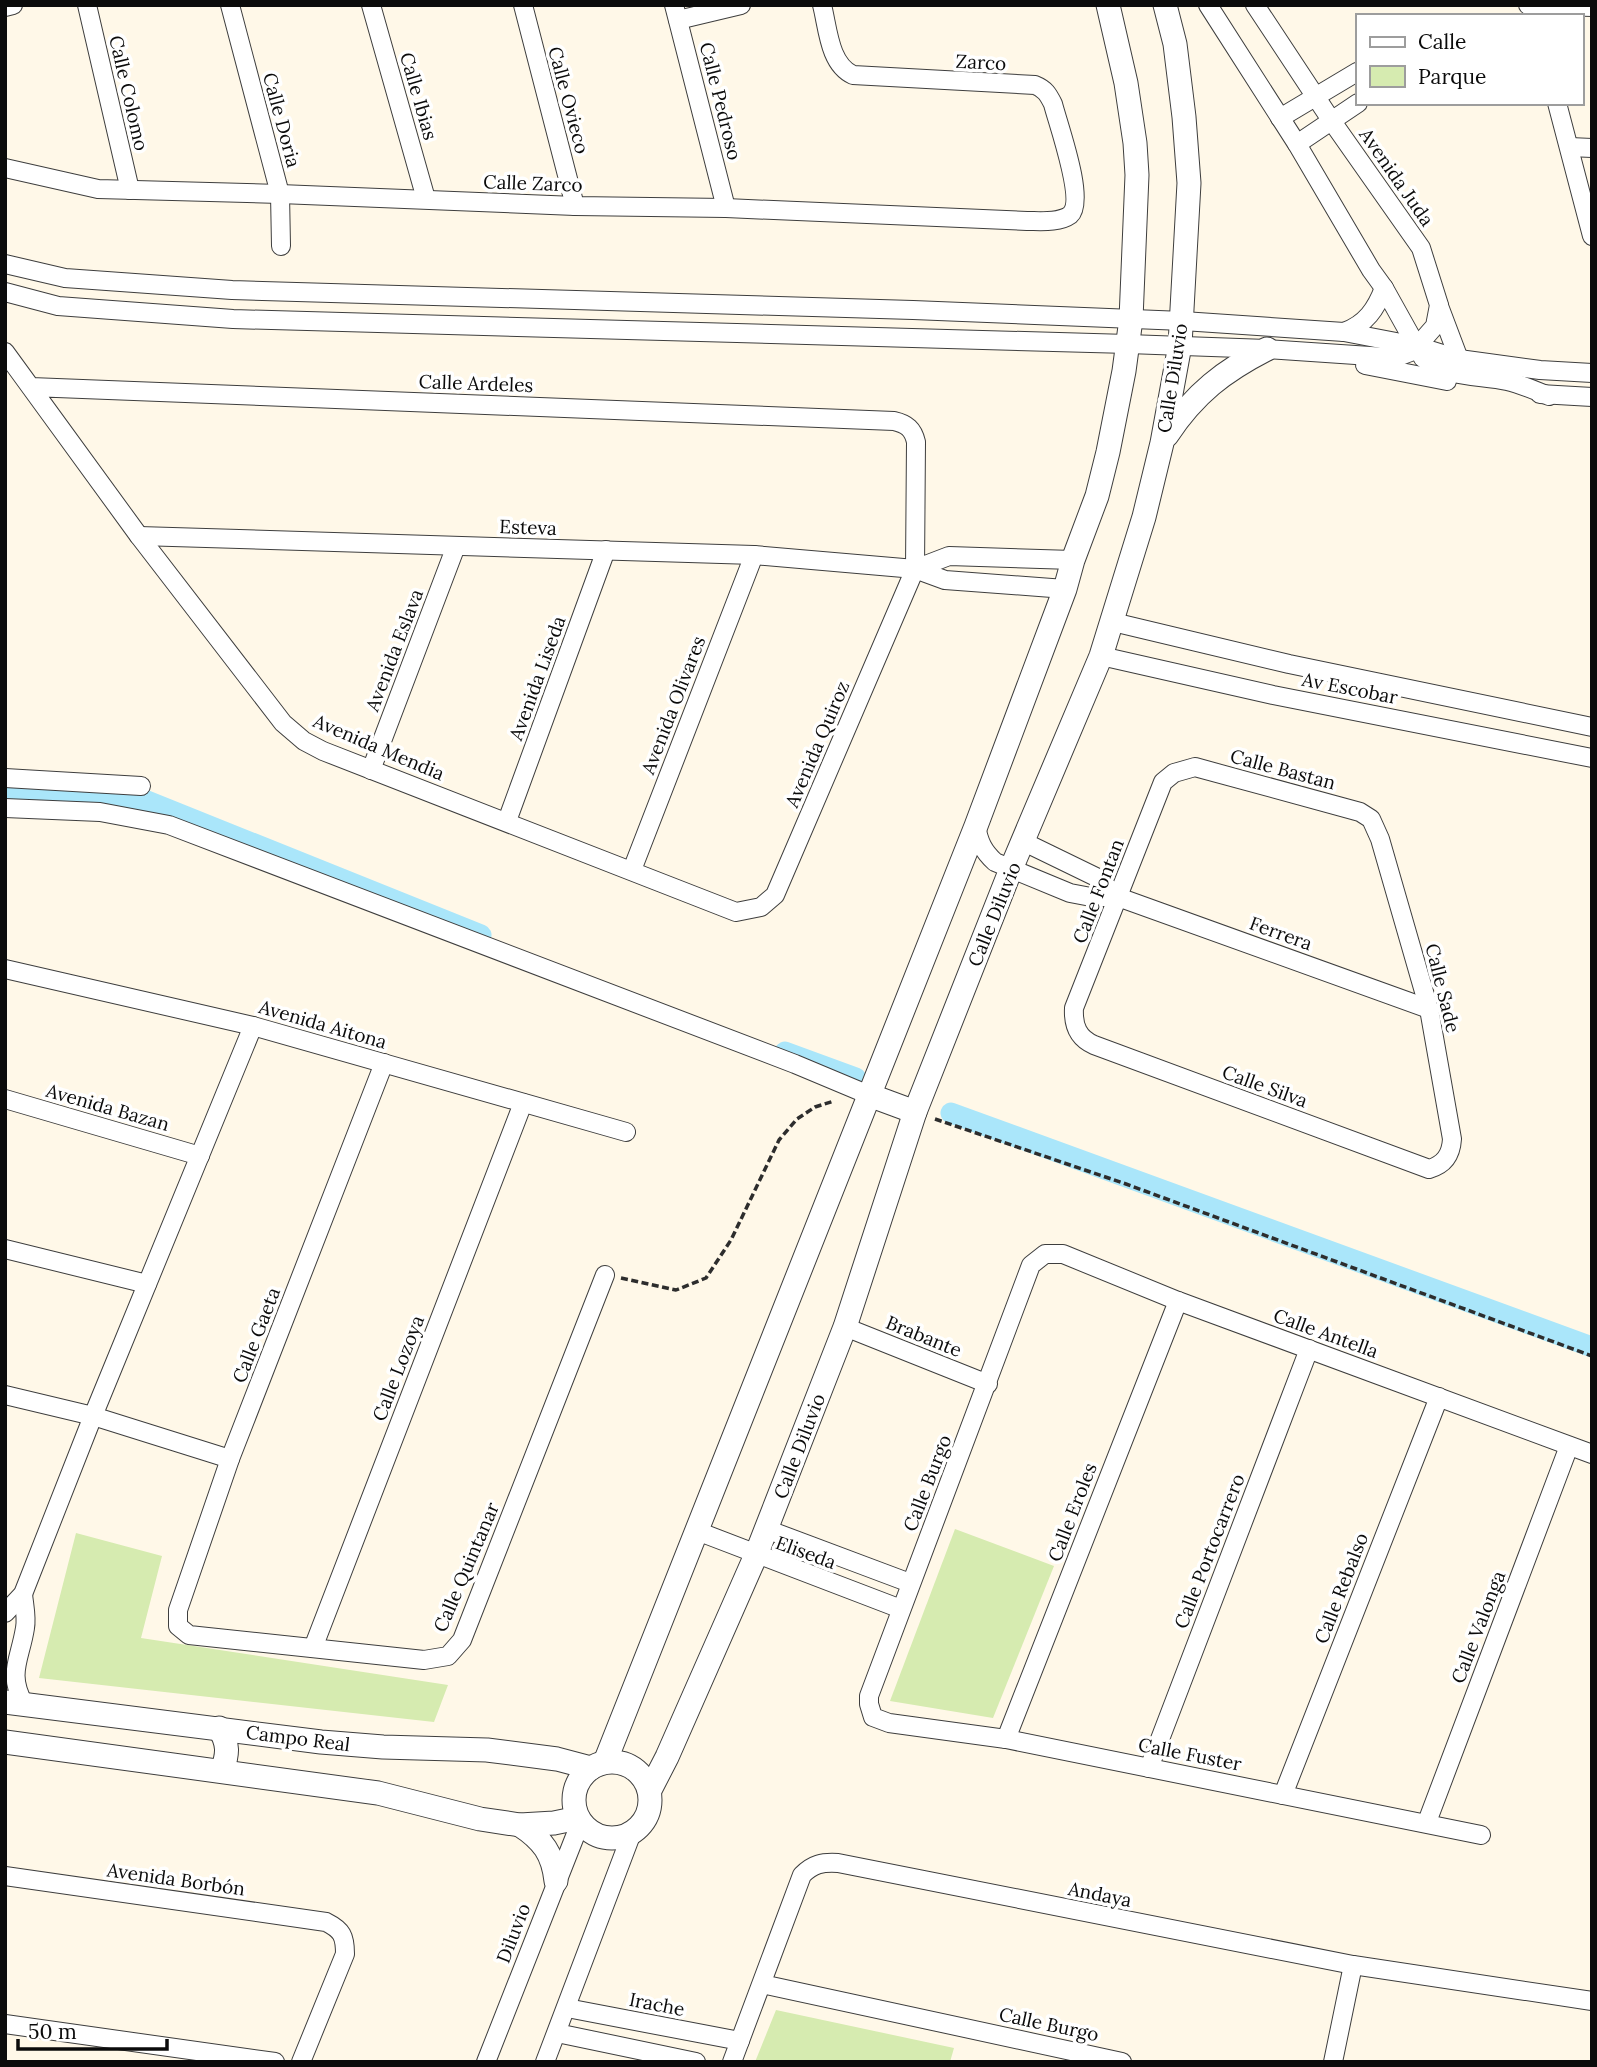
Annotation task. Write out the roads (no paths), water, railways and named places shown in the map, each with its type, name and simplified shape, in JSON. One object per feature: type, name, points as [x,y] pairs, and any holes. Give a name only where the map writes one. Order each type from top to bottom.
[{"type":"street","points":[[5,7],[13,5]]},
{"type":"street","name":"Calle Colomo","points":[[87,5],[130,190]]},
{"type":"street","name":"Calle Doria","points":[[230,5],[280,194],[281,246]]},
{"type":"street","name":"Calle Ibias","points":[[371,5],[426,199]]},
{"type":"street","name":"Calle Ovieco","points":[[523,5],[575,206]]},
{"type":"street","points":[[676,12],[741,5]]},
{"type":"street","name":"Zarco","points":[[822,5],[835,58],[841,67],[853,75],[1035,85],[1048,93],[1077,197],[1075,208],[1070,215],[1061,219]]},
{"type":"street","points":[[598,1765],[624,1763],[640,1773],[650,1790],[649,1812],[620,1838],[604,1838],[589,1830],[579,1819],[574,1799],[578,1781],[598,1765],[697,1531],[976,827],[1097,496],[1128,344],[1137,175],[1126,83],[1108,5]]},
{"type":"street","name":"Calle Diluvio","points":[[650,1790],[756,1555],[845,1327],[915,1112],[1011,869],[1101,656],[1144,516],[1162,443],[1180,345],[1189,183],[1175,44],[1165,5]]},
{"type":"street","points":[[1208,5],[1297,144],[1423,358],[1431,366],[1508,381],[1549,396]]},
{"type":"street","name":"Avenida Juda","points":[[1255,5],[1331,120],[1421,248],[1459,359]]},
{"type":"street","points":[[1528,5],[1592,7]]},
{"type":"street","name":"Calle Pedroso","points":[[676,12],[726,208]]},
{"type":"street","points":[[1280,118],[1356,73]]},
{"type":"street","points":[[1297,144],[1356,104]]},
{"type":"street","points":[[1558,105],[1592,236]]},
{"type":"street","points":[[1570,147],[1592,148]]},
{"type":"street","name":"Calle Zarco","points":[[5,168],[82,187],[130,190],[575,206],[726,208],[1027,221],[1061,219]]},
{"type":"street","points":[[5,264],[65,278],[232,290],[1131,319],[1344,332],[1417,346],[1459,359],[1540,370],[1592,373]]},
{"type":"street","points":[[1344,332],[1358,327],[1370,315],[1377,307],[1384,288]]},
{"type":"street","points":[[5,292],[58,306],[233,319],[1180,345],[1385,357],[1408,354],[1417,346],[1435,326],[1439,305]]},
{"type":"street","points":[[1162,443],[1181,413],[1206,387],[1235,366],[1278,349],[1440,380],[1549,396],[1592,397]]},
{"type":"street","name":"Avenida Mendia","points":[[5,352],[139,536],[283,723],[304,741],[323,751],[736,912]]},
{"type":"street","name":"Calle Ardeles","points":[[31,387],[894,421],[905,424],[914,434],[915,569]]},
{"type":"street","name":"Esteva","points":[[139,536],[754,555],[915,569],[945,580],[1065,589]]},
{"type":"street","name":"Avenida Eslava","points":[[371,769],[456,546]]},
{"type":"street","name":"Avenida Liseda","points":[[507,821],[606,550]]},
{"type":"street","name":"Avenida Olivares","points":[[632,870],[754,555]]},
{"type":"street","name":"Esteva","points":[[915,569],[949,555],[1073,560]]},
{"type":"street","name":"Avenida Quiroz","points":[[736,912],[761,908],[775,895],[915,569]]},
{"type":"street","points":[[1112,622],[1289,664],[1592,727]]},
{"type":"street","name":"Av Escobar","points":[[1101,656],[1273,695],[1592,758]]},
{"type":"street","points":[[1474,703],[1475,734]]},
{"type":"street","name":"Calle Bastan","points":[[1174,772],[1195,767],[1360,812],[1367,815],[1375,825]]},
{"type":"street","name":"Calle Fontan","points":[[1076,1029],[1073,1020],[1074,1008],[1163,782],[1174,772]]},
{"type":"street","points":[[5,778],[141,786]]},
{"type":"street","points":[[5,808],[100,812],[169,825],[915,1112]]},
{"type":"street","name":"Calle Sade","points":[[1375,825],[1429,1009],[1452,1139],[1452,1149],[1444,1161]]},
{"type":"street","name":"Ferrera","points":[[976,827],[979,844],[995,862],[1070,893],[1091,897],[1118,897]]},
{"type":"street","name":"Ferrera","points":[[1024,842],[1089,873],[1118,897],[1429,1009]]},
{"type":"street","name":"Avenida Aitona","points":[[5,969],[253,1026],[625,1132]]},
{"type":"street","points":[[5,1614],[23,1594],[253,1026]]},
{"type":"street","name":"Calle Silva","points":[[1076,1029],[1094,1045],[1429,1169],[1444,1161]]},
{"type":"street","name":"Calle Gaeta","points":[[178,1626],[178,1610],[230,1459],[384,1063]]},
{"type":"street","name":"Avenida Bazan","points":[[5,1099],[200,1156]]},
{"type":"street","name":"Calle Lozoya","points":[[313,1648],[523,1103]]},
{"type":"street","points":[[5,1249],[147,1284]]},
{"type":"street","name":"Calle Antella","points":[[1045,1254],[1063,1254],[1178,1301],[1592,1454]]},
{"type":"street","name":"Calle Burgo","points":[[889,1723],[873,1717],[869,1704],[910,1583],[988,1384],[1031,1265],[1045,1254]]},
{"type":"street","name":"Calle Quintanar","points":[[178,1626],[189,1635],[424,1660],[448,1656],[462,1640],[605,1275]]},
{"type":"street","name":"Calle Eroles","points":[[1006,1739],[1178,1301]]},
{"type":"street","name":"Brabante","points":[[845,1327],[988,1384]]},
{"type":"street","name":"Calle Portocarrero","points":[[1149,1768],[1308,1349]]},
{"type":"street","points":[[6,1397],[93,1416],[230,1459]]},
{"type":"street","name":"Calle Rebalso","points":[[1283,1795],[1439,1397]]},
{"type":"street","name":"Calle Valonga","points":[[1427,1822],[1569,1446]]},
{"type":"street","name":"Eliseda","points":[[766,1529],[910,1583]]},
{"type":"street","name":"Eliseda","points":[[697,1531],[901,1609]]},
{"type":"street","points":[[15,1703],[15,1673],[26,1624],[23,1594]]},
{"type":"street","name":"Campo Real","points":[[15,1703],[383,1747],[487,1750],[598,1765]]},
{"type":"street","name":"Calle Fuster","points":[[889,1723],[1006,1739],[1481,1835]]},
{"type":"street","points":[[219,1728],[226,1740],[228,1755],[222,1771]]},
{"type":"street","points":[[5,1742],[378,1793],[480,1819],[520,1825],[554,1824],[579,1819]]},
{"type":"street","name":"Diluvio","points":[[486,2062],[579,1819]]},
{"type":"street","points":[[520,1825],[543,1842],[554,1864],[556,1881]]},
{"type":"street","points":[[545,2062],[632,1830]]},
{"type":"street","name":"Andaya","points":[[732,2062],[802,1875],[816,1864],[825,1862],[1353,1965],[1592,2001]]},
{"type":"street","name":"Avenida Borbón","points":[[5,1876],[326,1922],[339,1928],[345,1939],[345,1954],[301,2062]]},
{"type":"street","points":[[1333,2062],[1353,1965]]},
{"type":"street","name":"Calle Burgo","points":[[762,1984],[1122,2062]]},
{"type":"street","name":"Irache","points":[[567,2008],[740,2041]]},
{"type":"street","points":[[5,2024],[275,2062]]},
{"type":"street","points":[[557,2033],[696,2062]]},
{"type":"waterway","points":[[5,793],[147,801],[481,935]]},
{"type":"waterway","points":[[785,1052],[856,1078]]},
{"type":"waterway","points":[[951,1113],[1592,1347]]}]
